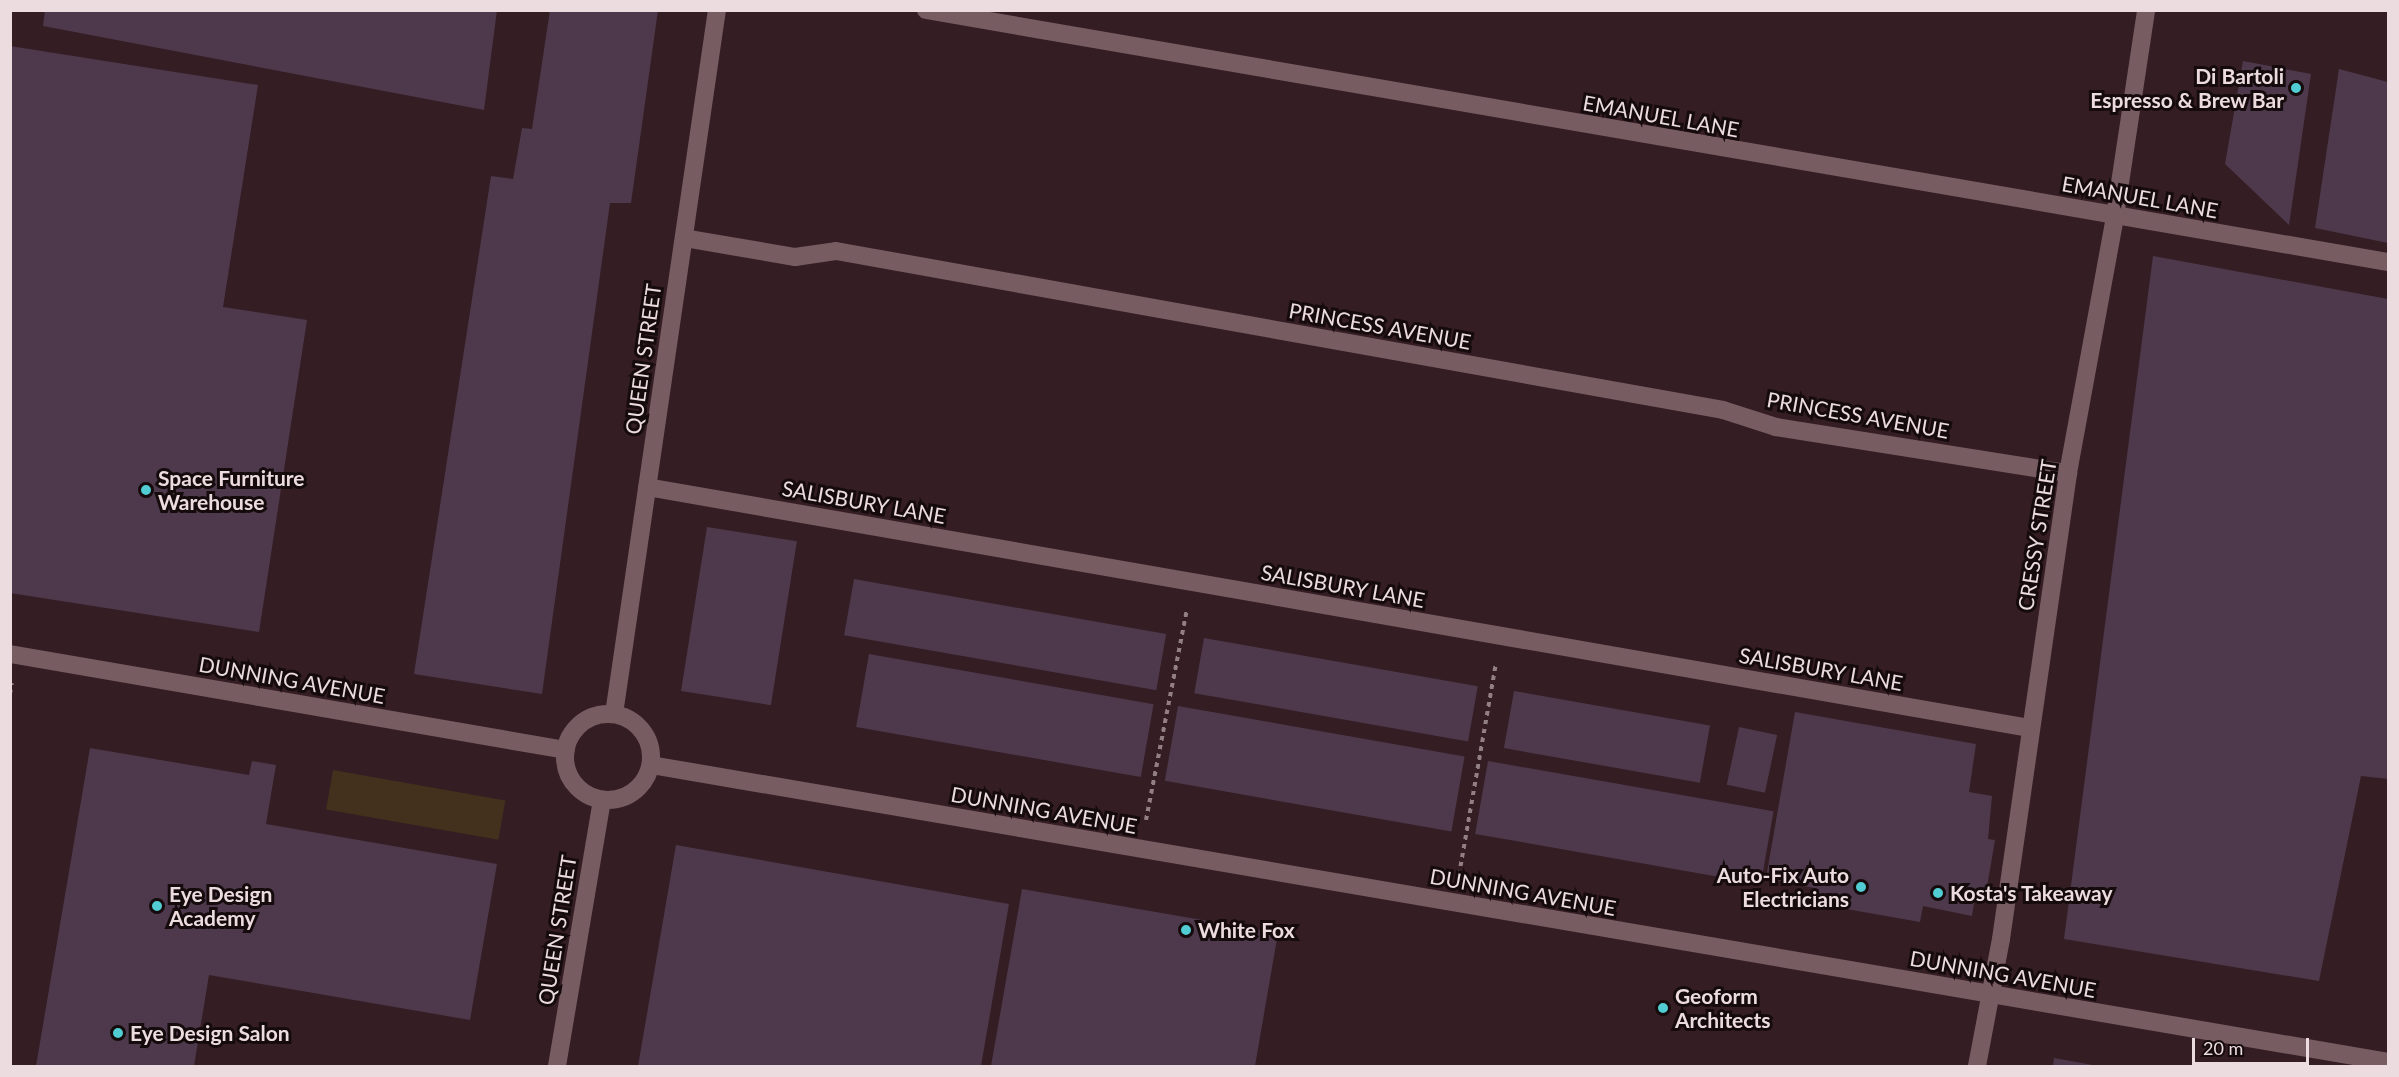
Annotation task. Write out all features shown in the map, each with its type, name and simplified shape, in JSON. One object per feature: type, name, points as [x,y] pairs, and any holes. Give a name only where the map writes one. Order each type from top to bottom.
[{"type":"street","name":"QUEEN STREET","points":[[614,714],[717,10]]},
{"type":"street","name":"EMANUEL LANE","points":[[926,10],[2388,262]]},
{"type":"street","name":"CRESSY STREET","points":[[1977,1066],[2031,728],[2068,473],[2115,216],[2146,10]]},
{"type":"street","name":"PRINCESS AVENUE","points":[[684,238],[795,257],[836,251],[1723,410],[1776,427],[2068,473]]},
{"type":"street","name":"SALISBURY LANE","points":[[647,488],[2031,728]]},
{"type":"street","name":"DUNNING AVENUE","points":[[10,654],[566,750]]},
{"type":"street","points":[[601,714],[614,714],[631,720],[644,732],[651,765],[638,788],[615,801],[602,800],[573,783],[566,750],[578,727],[601,714]]},
{"type":"street","name":"DUNNING AVENUE","points":[[651,765],[2388,1062]]},
{"type":"street","name":"QUEEN STREET","points":[[557,1066],[602,800]]},
{"type":"path","points":[[1141,849],[1192,582]]},
{"type":"path","points":[[1454,903],[1501,636]]},
{"type":"shaded area","points":[[333,770],[505,800],[498,840],[326,809]]},
{"type":"building","points":[[45,10],[497,10],[484,110],[43,26]]},
{"type":"building","points":[[550,10],[658,10],[631,203],[610,203],[542,694],[414,674],[491,176],[513,179],[522,128],[532,129]]},
{"type":"building","points":[[10,46],[258,85],[223,307],[307,320],[259,632],[10,593]]},
{"type":"building","points":[[2243,61],[2311,74],[2289,225],[2225,164]]},
{"type":"building","points":[[2339,69],[2388,82],[2388,243],[2315,228]]},
{"type":"building","points":[[2153,256],[2388,299],[2388,779],[2361,776],[2319,981],[2064,939]]},
{"type":"building","points":[[707,527],[797,541],[771,705],[681,691]]},
{"type":"building","points":[[854,579],[1166,634],[1156,690],[844,635]]},
{"type":"building","points":[[1204,638],[1478,686],[1468,741],[1194,693]]},
{"type":"building","points":[[869,654],[1154,704],[1141,777],[856,727]]},
{"type":"building","points":[[1514,691],[1710,726],[1700,783],[1504,748]]},
{"type":"building","points":[[1178,706],[1465,757],[1451,831],[1165,781]]},
{"type":"building","points":[[1795,712],[1976,744],[1969,792],[1992,796],[1988,839],[1995,840],[1986,893],[1976,891],[1972,916],[1923,906],[1920,922],[1818,904],[1819,889],[1766,878]]},
{"type":"building","points":[[1739,727],[1777,735],[1765,793],[1727,785]]},
{"type":"building","points":[[90,748],[249,775],[252,761],[276,765],[266,824],[497,864],[470,1020],[209,975],[194,1066],[36,1066]]},
{"type":"building","points":[[1488,761],[1774,811],[1761,884],[1475,834]]},
{"type":"building","points":[[676,845],[1009,904],[981,1066],[638,1066]]},
{"type":"building","points":[[1022,889],[1278,933],[1255,1066],[991,1066]]},
{"type":"building","points":[[2054,1058],[2093,1065],[2093,1066],[2053,1066]]},
{"type":"place","name":"Di Bartoli Espresso & Brew Bar","points":[[2296,88]]},
{"type":"place","name":"Space Furniture Warehouse","points":[[146,490]]},
{"type":"place","name":"Auto-Fix Auto Electricians","points":[[1861,887]]},
{"type":"place","name":"Kosta's Takeaway","points":[[1938,893]]},
{"type":"place","name":"Eye Design Academy","points":[[157,906]]},
{"type":"place","name":"White Fox","points":[[1186,930]]},
{"type":"place","name":"Geoform Architects","points":[[1663,1008]]},
{"type":"place","name":"Eye Design Salon","points":[[118,1033]]}]
